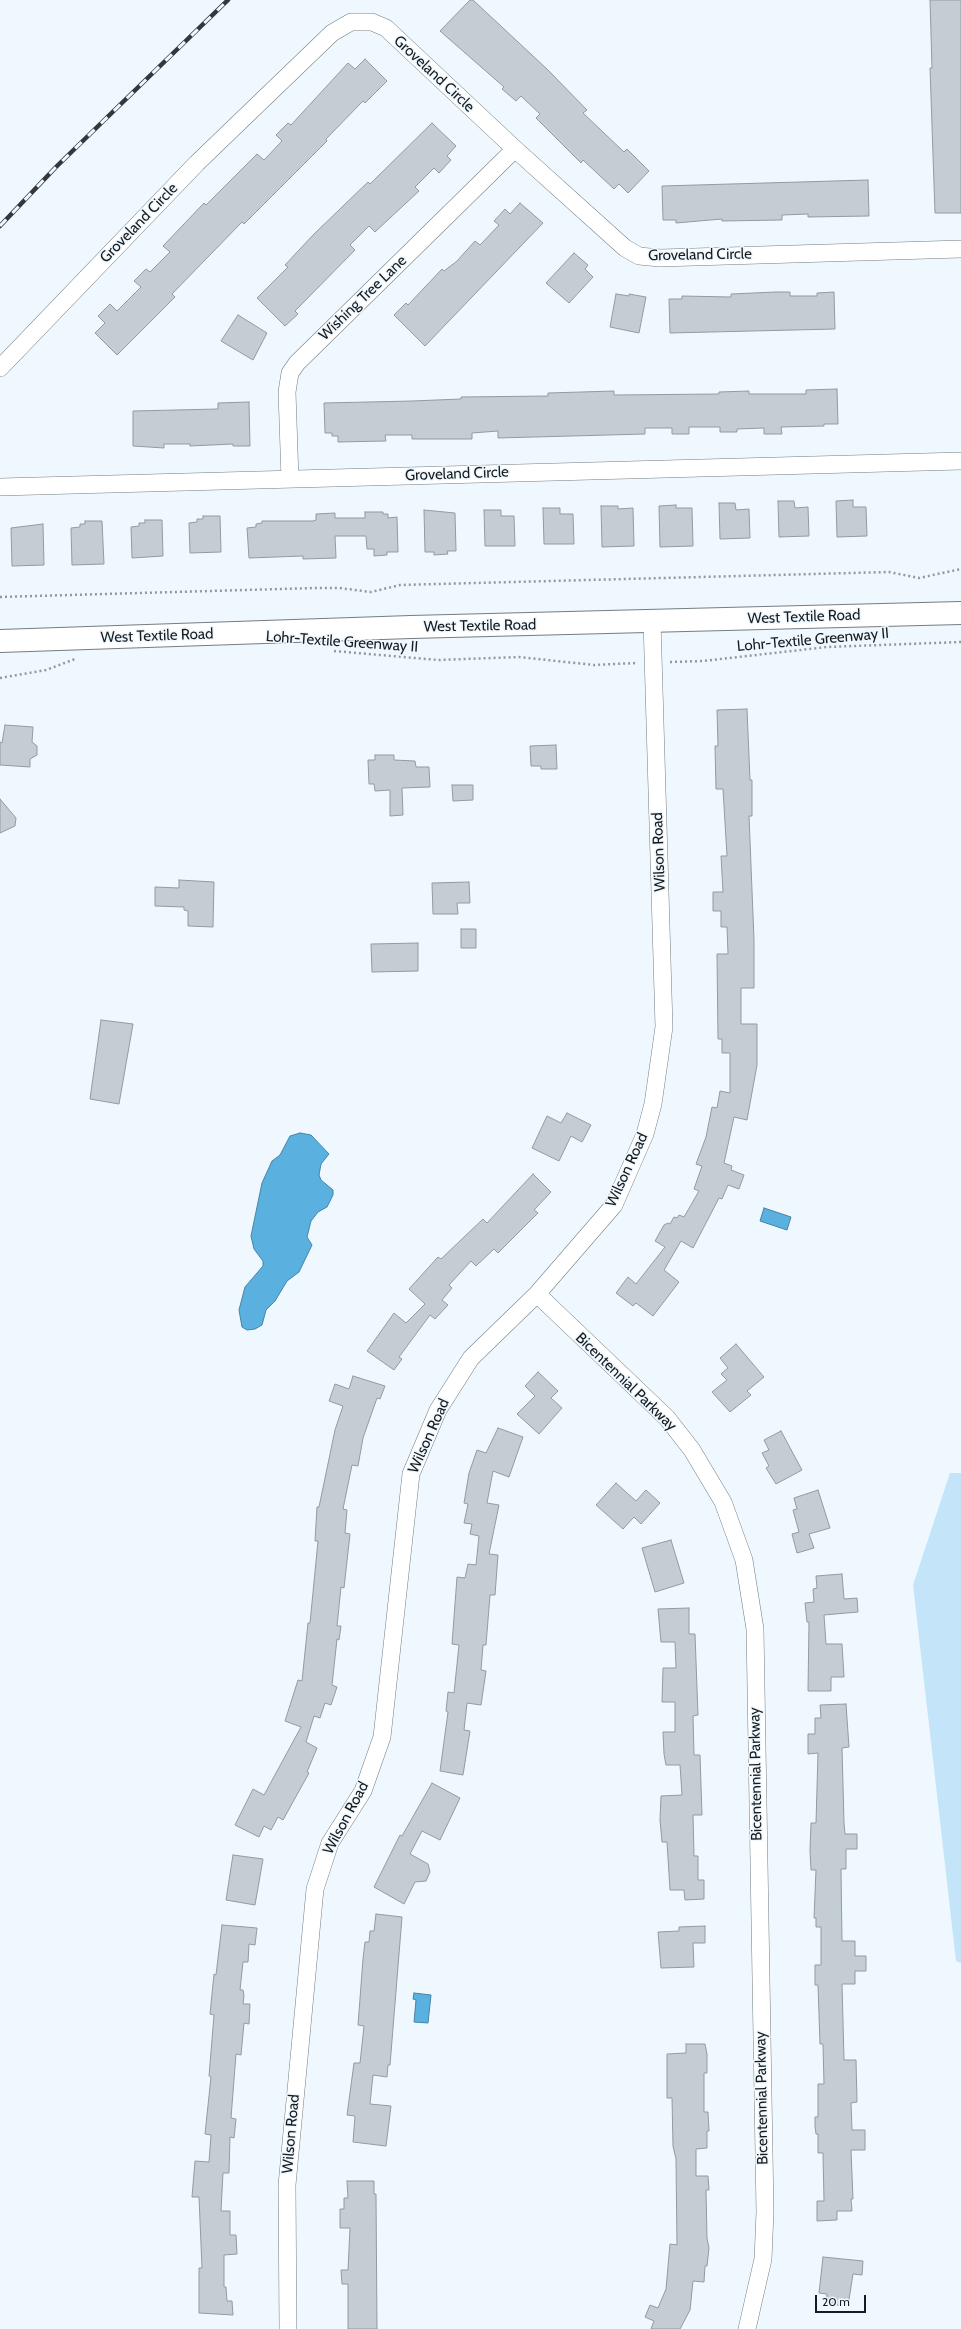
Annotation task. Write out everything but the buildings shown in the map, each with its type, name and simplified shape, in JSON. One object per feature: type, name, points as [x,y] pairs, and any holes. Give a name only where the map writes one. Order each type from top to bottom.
[{"type":"main road","name":"West Textile Road","points":[[0,641],[961,613]]},
{"type":"street","name":"Groveland Circle","points":[[0,368],[197,163],[342,25],[351,22],[372,22],[386,28],[515,149],[625,248],[639,256],[660,258],[961,249]]},
{"type":"street","name":"Wishing Tree Lane","points":[[290,479],[287,382],[293,368],[515,149]]},
{"type":"street","name":"Groveland Circle","points":[[0,487],[961,461]]},
{"type":"street","name":"Wilson Road","points":[[288,2329],[287,2185],[315,1888],[330,1843],[363,1791],[382,1737],[411,1474],[438,1410],[471,1358],[537,1294],[614,1205],[645,1134],[653,1104],[664,1027],[652,621]]},
{"type":"street","name":"Bicentennial Parkway","points":[[537,1294],[668,1418],[692,1450],[723,1502],[744,1560],[754,1629],[765,2212],[763,2260],[747,2329]]},
{"type":"path","points":[[0,597],[315,588],[339,588],[371,592],[390,586],[414,585],[888,572],[919,578],[961,569]]},
{"type":"path","name":"Lohr-Textile Greenway II","points":[[667,662],[702,661],[827,647],[961,642]]},
{"type":"path","name":"Lohr-Textile Greenway II","points":[[332,650],[438,660],[465,658],[535,658],[594,665],[638,663]]},
{"type":"path","points":[[0,678],[46,670],[79,658]]},
{"type":"shaded area","points":[[950,1473],[961,1473],[961,1963],[956,1961],[913,1585]]},
{"type":"water","points":[[300,1133],[311,1135],[329,1154],[321,1164],[319,1175],[321,1180],[333,1190],[333,1195],[327,1207],[318,1212],[311,1221],[307,1237],[312,1245],[299,1272],[287,1281],[275,1301],[266,1310],[262,1325],[255,1329],[247,1330],[242,1327],[239,1310],[245,1287],[263,1266],[263,1261],[254,1249],[251,1236],[262,1183],[272,1161],[280,1155],[290,1136]]},
{"type":"water","points":[[764,1208],[791,1217],[787,1230],[760,1221]]},
{"type":"water","points":[[414,1993],[431,1995],[428,2023],[414,2022],[416,2000],[413,1999]]},
{"type":"railway","points":[[0,226],[56,167],[228,0]]}]
